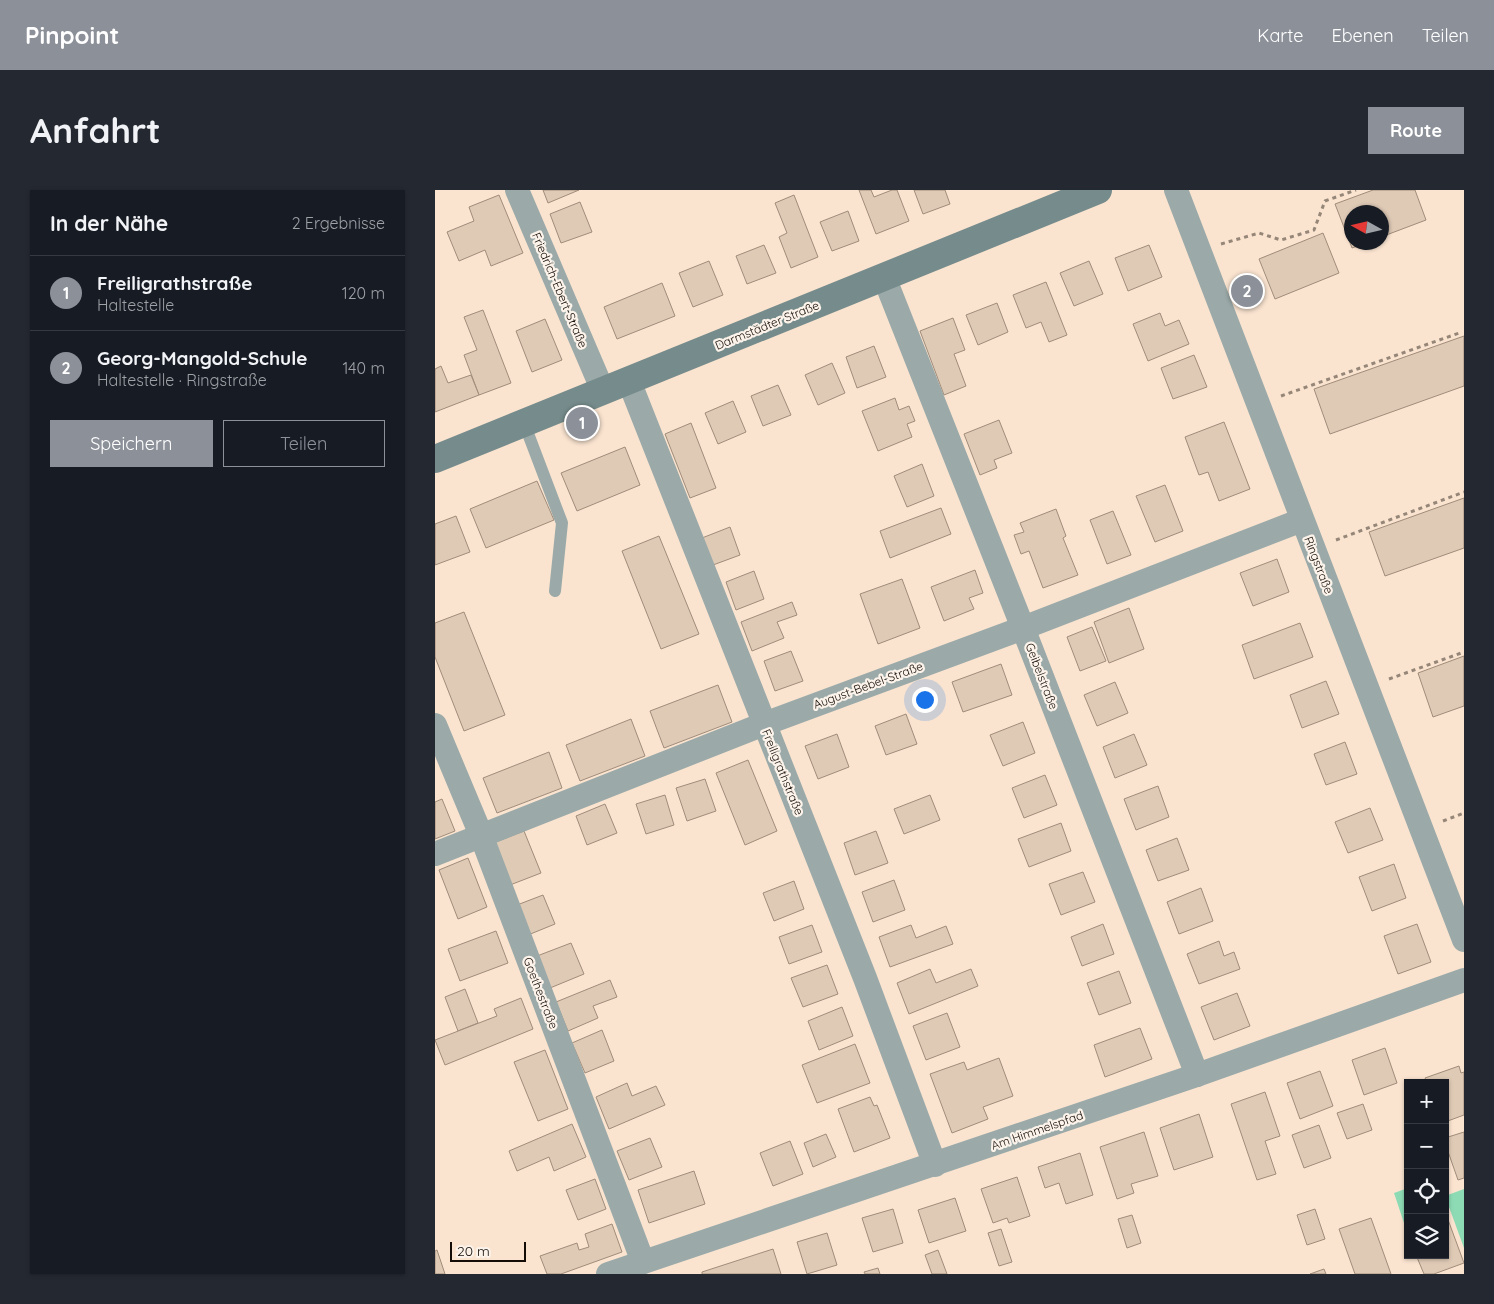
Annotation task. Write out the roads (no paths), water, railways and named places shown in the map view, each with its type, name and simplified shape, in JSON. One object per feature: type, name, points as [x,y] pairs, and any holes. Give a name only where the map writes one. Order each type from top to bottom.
[{"type":"main road","name":"Darmstädter Straße","points":[[435,459],[1092,191]]},
{"type":"street","name":"Friedrich-Ebert-Straße","points":[[517,190],[603,391]]},
{"type":"street","name":"Ringstraße","points":[[1176,190],[1464,940]]},
{"type":"street","name":"Geibelstraße","points":[[885,277],[1197,1075]]},
{"type":"street","name":"Freiligrathstraße","points":[[629,381],[865,978],[935,1165]]},
{"type":"street","name":"August-Bebel-Straße","points":[[435,854],[764,724],[1023,628],[1302,520]]},
{"type":"street","name":"Goethestraße","points":[[435,724],[481,835],[643,1262]]},
{"type":"street","name":"Am Himmelspfad","points":[[608,1274],[935,1165],[1197,1075],[1464,980]]},
{"type":"lane","points":[[524,422],[563,523],[555,591]]},
{"type":"place","name":"Georg-Mangold-Schule","points":[[1247,291]]},
{"type":"place","name":"Freiligrathstraße","points":[[582,423]]}]
